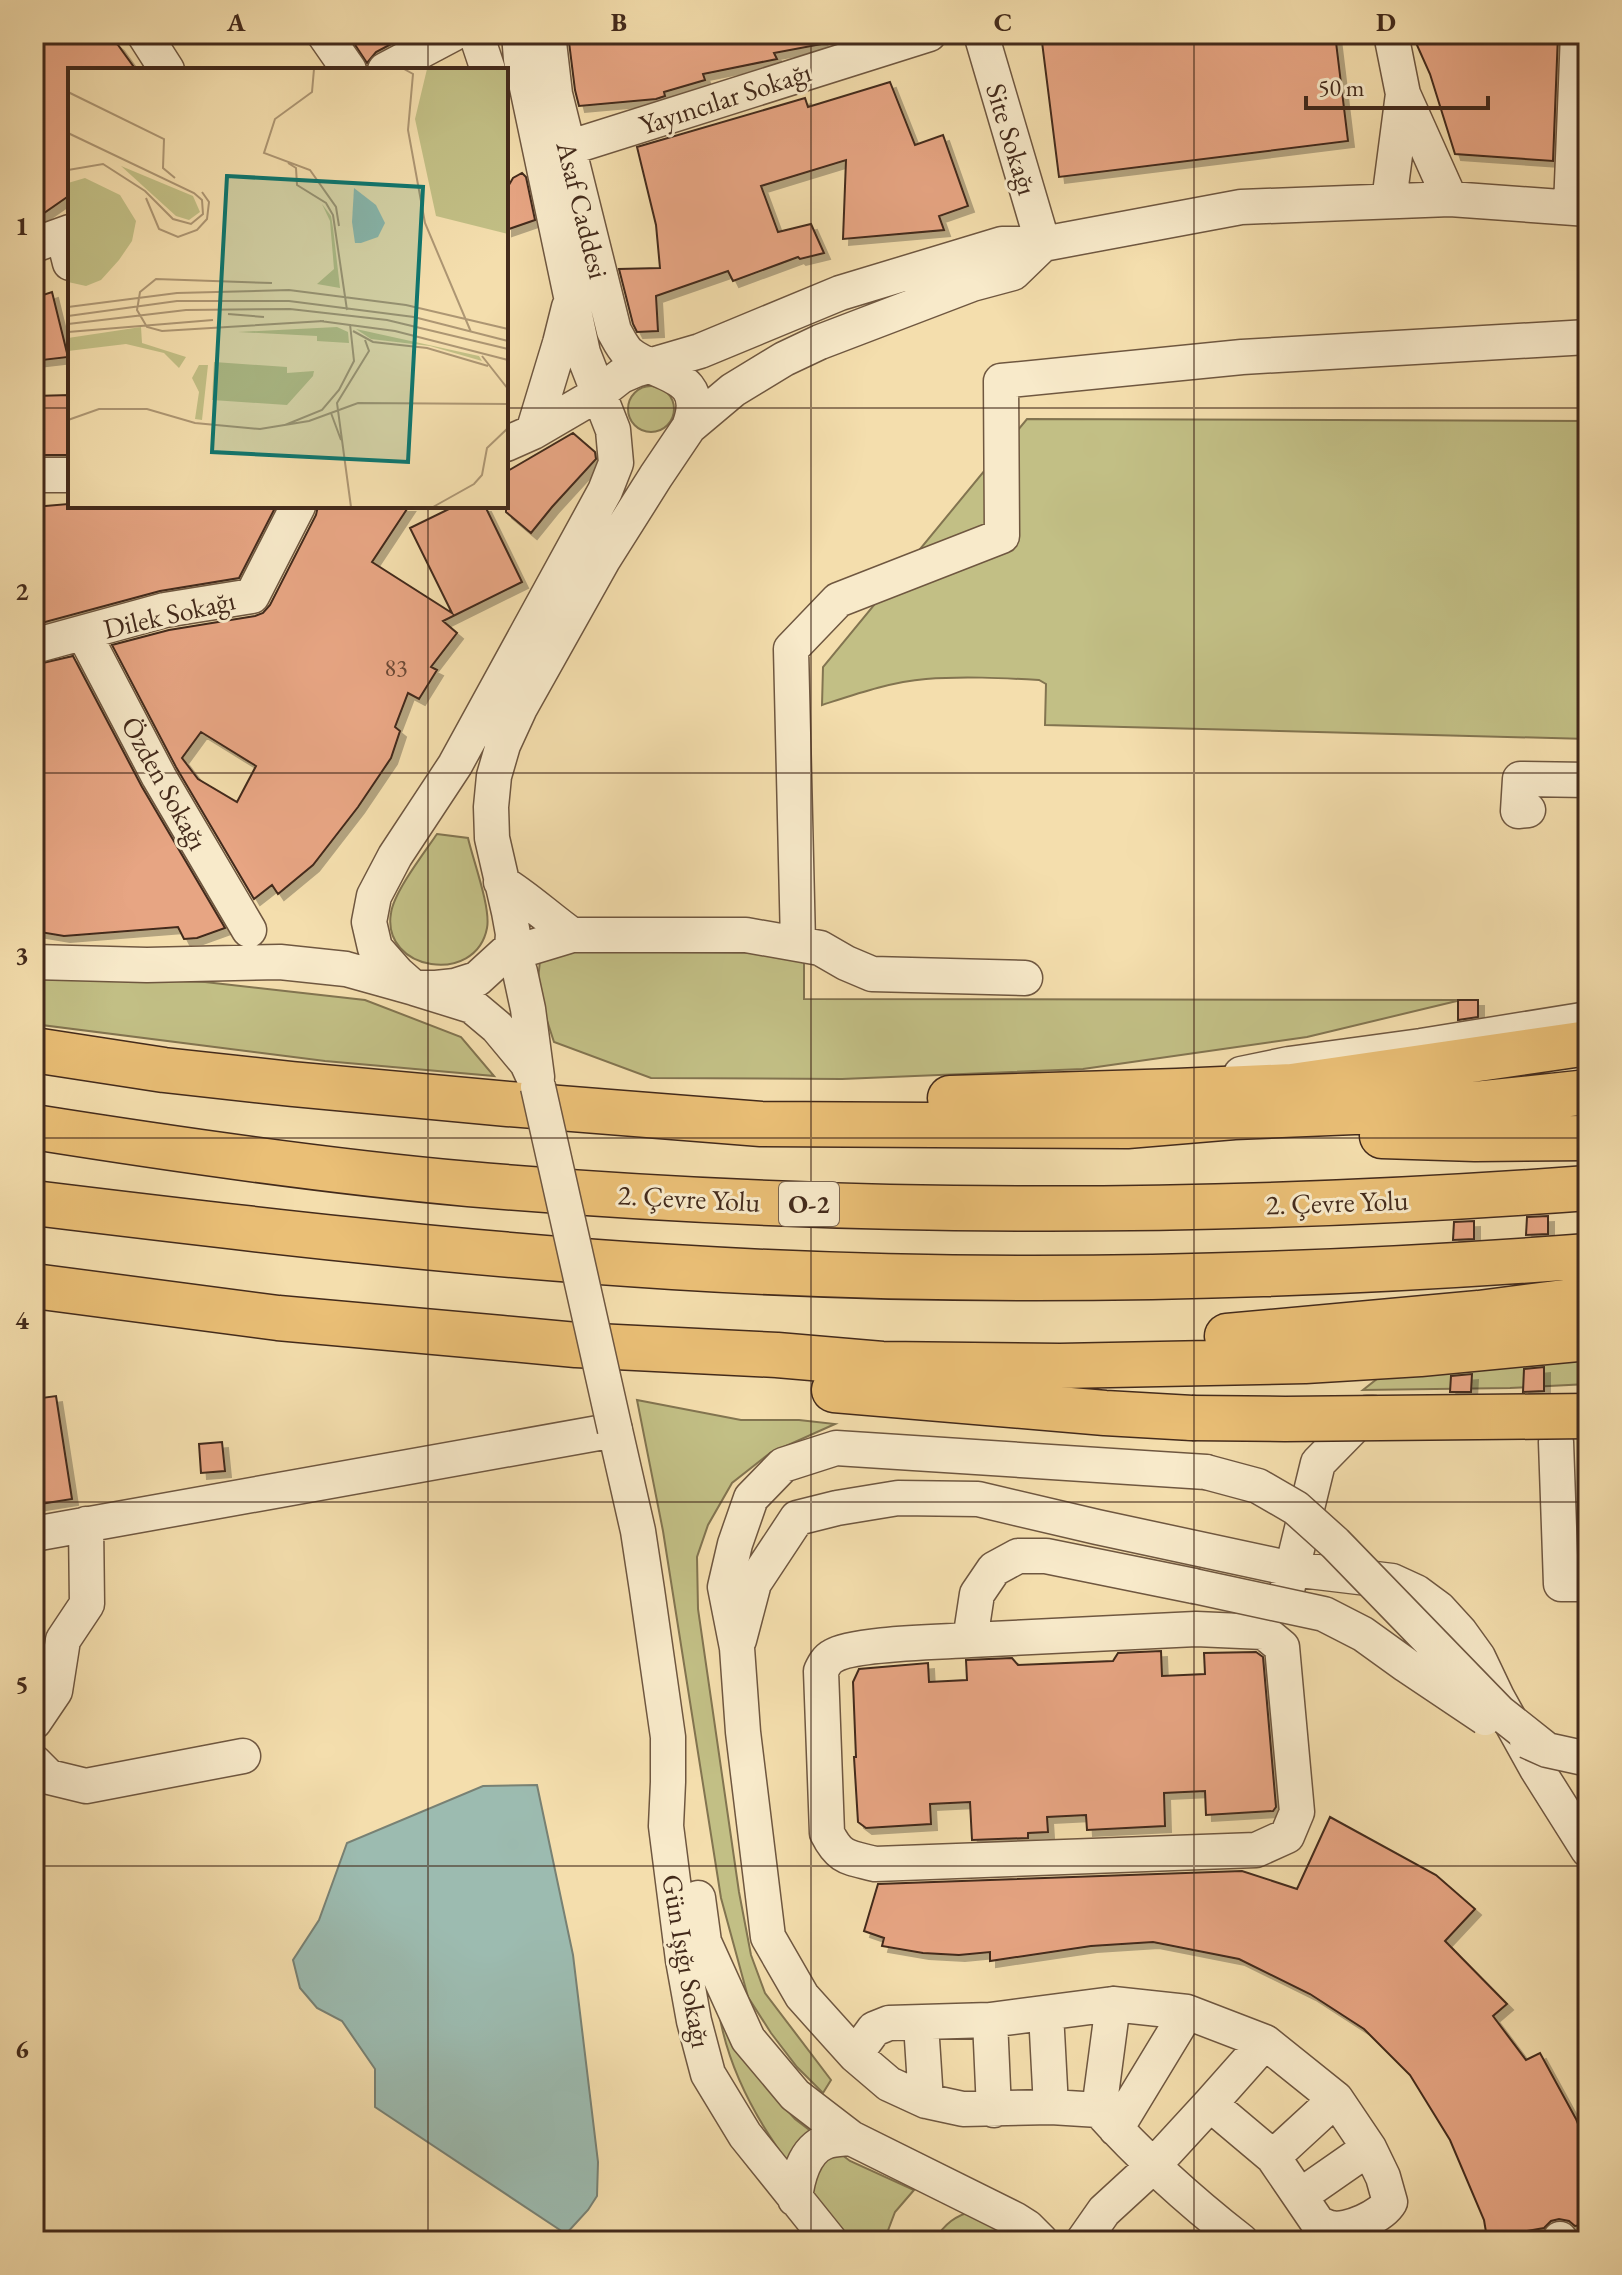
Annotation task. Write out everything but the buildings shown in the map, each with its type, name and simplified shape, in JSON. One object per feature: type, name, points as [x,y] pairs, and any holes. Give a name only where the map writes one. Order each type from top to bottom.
[{"type":"highway","points":[[761,1124],[906,1100],[1292,1086],[1588,1043]]},
{"type":"highway","points":[[34,1050],[164,1070],[292,1084],[761,1124],[1127,1126],[1234,1117],[1427,1109],[1588,1092]]},
{"type":"highway","points":[[1127,1126],[1201,1134],[1588,1138]]},
{"type":"highway","name":"2. Çevre Yolu","points":[[34,1127],[239,1159],[468,1184],[720,1201],[877,1207],[1212,1207],[1360,1202],[1588,1188]]},
{"type":"highway","points":[[34,1203],[491,1254],[675,1268],[876,1276],[1234,1275],[1476,1265],[1588,1256]]},
{"type":"highway","points":[[34,1286],[278,1318],[591,1346],[777,1355],[882,1364],[1162,1365],[1305,1361],[1588,1338]]},
{"type":"highway","points":[[777,1355],[885,1348],[971,1349],[1137,1343],[1479,1313],[1588,1299]]},
{"type":"highway","points":[[501,1338],[545,1354],[617,1369],[1105,1413],[1572,1429]]},
{"type":"street","points":[[144,34],[166,68]]},
{"type":"street","points":[[324,34],[348,68]]},
{"type":"street","points":[[389,68],[453,34]]},
{"type":"street","points":[[476,34],[487,68]]},
{"type":"street","name":"Asaf Caddesi","points":[[414,988],[375,948],[369,922],[374,896],[395,856],[455,765],[615,470],[613,430],[583,353],[521,59],[519,34]]},
{"type":"street","name":"Asaf Caddesi","points":[[548,34],[555,94],[614,331],[627,352],[680,379],[693,403],[689,427]]},
{"type":"street","name":"Yayıncılar Sokağı","points":[[568,148],[929,34]]},
{"type":"street","name":"Site Sokağı","points":[[981,34],[1043,244]]},
{"type":"street","points":[[1391,34],[1403,94],[1450,199]]},
{"type":"street","points":[[520,438],[598,394],[621,376],[700,351],[855,288],[1002,244],[1043,244],[1241,207],[1450,199],[1580,208],[1582,38]]},
{"type":"street","points":[[1389,201],[1403,94]]},
{"type":"street","points":[[538,1087],[528,1009],[512,947],[509,912],[492,838],[494,776],[503,745],[520,708],[603,560],[689,427],[733,390],[784,359],[820,342],[972,284],[1013,273],[1043,244]]},
{"type":"street","points":[[520,438],[560,343],[571,299]]},
{"type":"street","points":[[798,943],[791,649],[838,600],[1002,536],[1001,381],[1242,357],[1588,337]]},
{"type":"street","points":[[34,475],[68,475]]},
{"type":"street","name":"Dilek Sokağı","points":[[34,646],[165,610],[252,596],[297,508]]},
{"type":"street","name":"Özden Sokağı","points":[[84,634],[159,777],[249,930]]},
{"type":"street","points":[[1528,810],[1518,811],[1520,779],[1588,780]]},
{"type":"street","points":[[501,882],[520,893],[572,935]]},
{"type":"street","points":[[414,988],[455,986],[477,979],[512,947],[529,948],[572,935],[746,935],[820,948],[872,974],[1025,978]]},
{"type":"street","points":[[34,962],[147,965],[280,962],[346,969],[472,1006],[497,1027],[527,1063],[538,1087]]},
{"type":"street","points":[[1177,1091],[1289,1064],[1588,1019]]},
{"type":"street","name":"Gün Işığı Sokağı","points":[[538,1087],[638,1531],[668,1737],[683,1795],[704,1942],[726,1993],[748,2039],[795,2095],[851,2138],[1016,2220],[1041,2241]]},
{"type":"street","points":[[1282,1647],[1264,1632],[1196,1629],[852,1648],[833,1656],[821,1671],[827,1833],[836,1850],[851,1858],[875,1864],[1256,1850],[1287,1836],[1297,1812],[1282,1647],[1288,1581],[1318,1463],[1367,1413],[1588,1396]]},
{"type":"street","points":[[1572,1429],[1561,1584],[1588,1584]]},
{"type":"street","points":[[34,1534],[615,1430]]},
{"type":"street","points":[[1241,2241],[1196,2205],[1107,2120],[1051,2107],[963,2109],[926,2101],[889,2084],[855,2055],[802,1996],[768,1937],[743,1732],[737,1648],[725,1587],[735,1544],[751,1498],[783,1465],[836,1448],[1206,1472],[1258,1486],[1296,1508],[1335,1543],[1499,1712],[1547,1750]]},
{"type":"street","points":[[737,1648],[754,1583],[797,1518],[898,1498],[978,1499],[1292,1569],[1392,1581],[1416,1592],[1439,1609],[1460,1632],[1478,1657],[1537,1769],[1588,1850]]},
{"type":"street","points":[[34,1722],[55,1691],[63,1640],[87,1604],[86,1524]]},
{"type":"street","points":[[970,1640],[977,1594],[994,1569],[1018,1556],[1046,1556],[1324,1614],[1363,1634],[1510,1735],[1547,1750],[1588,1759]]},
{"type":"street","name":"Gün Işığı Sokağı","points":[[668,1737],[667,1841],[683,1960],[708,2074],[745,2135],[830,2241]]},
{"type":"street","points":[[34,1762],[49,1777],[86,1786],[243,1756]]},
{"type":"street","points":[[855,2055],[874,2029],[889,2023],[990,2020],[1113,2004],[1187,2012],[1265,2042],[1336,2099],[1369,2148],[1383,2177],[1390,2202],[1385,2211],[1346,2228],[1330,2228],[1318,2223],[1273,2157],[1210,2104]]},
{"type":"street","points":[[1107,2120],[1113,2004]]},
{"type":"street","points":[[1107,2120],[1187,2012]]},
{"type":"street","points":[[1046,2013],[1051,2107]]},
{"type":"street","points":[[990,2020],[994,2110]]},
{"type":"street","points":[[921,2024],[926,2101]]},
{"type":"street","points":[[1083,2241],[1104,2211],[1153,2166],[1265,2042]]},
{"type":"street","points":[[1273,2157],[1336,2099]]},
{"type":"street","points":[[795,2199],[798,2175],[809,2156],[823,2142],[851,2138]]},
{"type":"street","points":[[1300,2196],[1369,2148]]},
{"type":"shaded area","points":[[651,386],[667,393],[674,409],[667,425],[651,432],[635,425],[628,409],[635,393]]},
{"type":"shaded area","points":[[1027,419],[1588,421],[1588,739],[1045,725],[1046,684],[1039,680],[954,678],[913,681],[873,689],[822,705],[823,667]]},
{"type":"shaded area","points":[[437,834],[468,838],[488,919],[479,946],[466,958],[449,964],[431,964],[414,959],[400,948],[392,933],[393,904]]},
{"type":"shaded area","points":[[541,951],[804,953],[804,999],[1461,1000],[1307,1037],[1083,1069],[842,1079],[651,1078],[554,1042],[537,990]]},
{"type":"shaded area","points":[[34,976],[205,982],[365,1000],[461,1037],[494,1076],[325,1061],[34,1024]]},
{"type":"shaded area","points":[[1588,1355],[1588,1384],[1363,1390],[1382,1375]]},
{"type":"shaded area","points":[[637,1400],[741,1420],[799,1420],[835,1424],[770,1453],[732,1483],[708,1525],[697,1557],[698,1609],[751,1955],[765,1993],[831,2080],[823,2093],[797,2067],[748,1997],[721,1898],[663,1531]]},
{"type":"shaded area","points":[[719,2013],[777,2099],[795,2119],[850,2161],[914,2190],[895,2212],[884,2241],[852,2241],[788,2163],[752,2107],[738,2077]]},
{"type":"shaded area","points":[[975,2210],[1036,2241],[934,2241],[951,2221]]},
{"type":"water","points":[[537,1785],[573,1955],[598,2162],[597,2196],[566,2234],[375,2107],[375,2069],[342,2021],[317,2008],[300,1988],[293,1960],[319,1920],[347,1843],[483,1786]]}]
